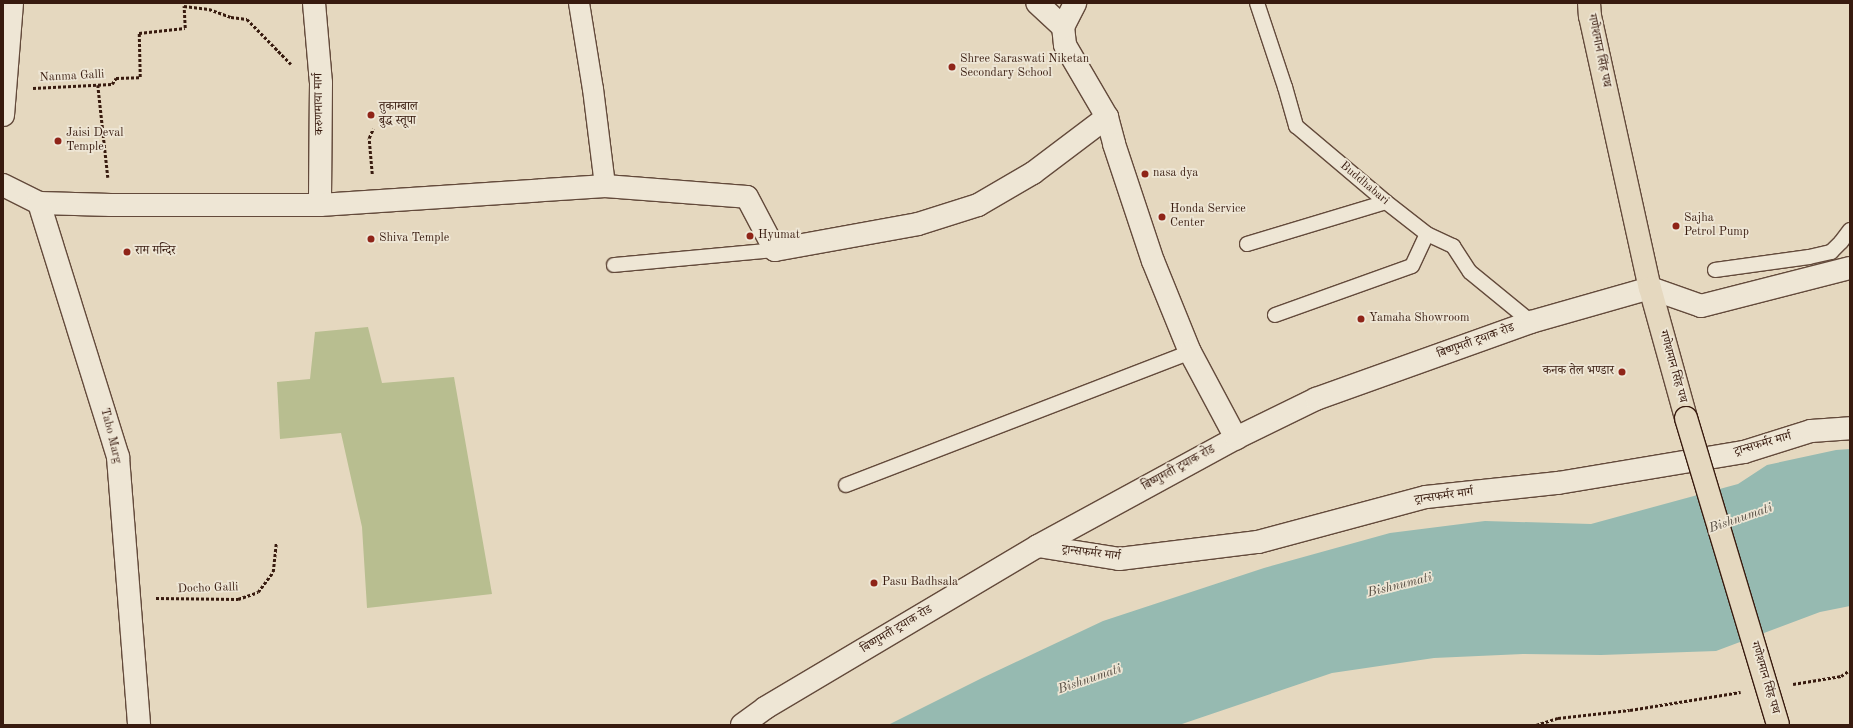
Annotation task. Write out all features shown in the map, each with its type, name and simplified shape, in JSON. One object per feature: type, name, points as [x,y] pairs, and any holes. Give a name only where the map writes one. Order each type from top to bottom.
[{"type":"highway","name":"गणेशमान सिंह पथ","points":[[1589,3],[1590,16],[1650,288],[1686,418],[1778,725]]},
{"type":"street","points":[[3,115],[12,3]]},
{"type":"street","name":"करुणमाया मार्ग","points":[[314,3],[321,83],[320,205]]},
{"type":"street","points":[[579,3],[593,89],[605,186]]},
{"type":"street","points":[[1038,3],[1063,27]]},
{"type":"street","points":[[1075,3],[1063,27],[1065,45],[1107,117],[1114,144],[1153,260],[1190,352],[1236,438]]},
{"type":"street","points":[[3,185],[39,203],[111,205],[320,205],[374,200],[605,186],[747,197],[775,250],[918,224],[978,205],[1033,173],[1107,117]]},
{"type":"street","name":"Tabo Marg","points":[[39,203],[118,457],[139,725]]},
{"type":"street","points":[[1650,288],[1701,306],[1805,281],[1842,270]]},
{"type":"street","name":"बिष्णुमती ट्रयाक रोड","points":[[742,725],[765,708],[1038,546],[1236,438],[1316,399],[1531,322],[1650,288]]},
{"type":"street","name":"ट्रान्सफर्मर मार्ग","points":[[1038,546],[1119,559],[1258,542],[1426,497],[1558,483],[1744,452],[1811,431],[1850,428]]},
{"type":"lane","name":"Buddhabari","points":[[1256,3],[1285,87],[1296,126],[1386,202],[1427,234],[1452,246],[1470,272],[1531,322]]},
{"type":"lane","points":[[1247,244],[1386,202]]},
{"type":"lane","points":[[1716,270],[1809,257],[1831,252],[1850,230]]},
{"type":"lane","points":[[1275,314],[1412,266],[1427,234]]},
{"type":"lane","points":[[614,265],[775,250]]},
{"type":"lane","points":[[846,485],[1190,352]]},
{"type":"path","name":"Nanma Galli","points":[[5,90],[112,84],[116,78],[140,77],[139,33],[185,28],[184,6],[209,9],[231,17],[247,19],[292,65]]},
{"type":"path","points":[[98,84],[111,205]]},
{"type":"path","points":[[373,130],[369,138],[374,200]]},
{"type":"path","name":"Docho Galli","points":[[128,597],[238,599],[258,592],[273,572],[276,543]]},
{"type":"path","points":[[1786,685],[1841,676],[1850,670]]},
{"type":"path","points":[[1536,725],[1558,718],[1630,710],[1747,691]]},
{"type":"green space","points":[[368,327],[382,383],[454,377],[492,594],[367,608],[362,527],[341,433],[280,439],[277,382],[310,379],[315,332]]},
{"type":"water","name":"Bishnumati","points":[[1850,449],[1850,606],[1820,612],[1716,651],[1601,655],[1523,654],[1434,658],[1332,673],[1179,725],[888,725],[982,678],[1103,621],[1264,568],[1390,533],[1485,521],[1591,524],[1738,484],[1767,465],[1836,450]]},
{"type":"place","name":"Shree Saraswati Niketan Secondary School","points":[[952,67]]},
{"type":"place","name":"तुकाम्बाल बुद्ध स्तूपा","points":[[371,115]]},
{"type":"place","name":"Jaisi Deval Temple","points":[[58,141]]},
{"type":"place","name":"nasa dya","points":[[1145,174]]},
{"type":"place","name":"Honda Service Center","points":[[1162,217]]},
{"type":"place","name":"Sajha Petrol Pump","points":[[1676,226]]},
{"type":"place","name":"Hyumat","points":[[750,236]]},
{"type":"place","name":"Shiva Temple","points":[[371,239]]},
{"type":"place","name":"राम मन्दिर","points":[[127,252]]},
{"type":"place","name":"Yamaha Showroom","points":[[1361,319]]},
{"type":"place","name":"कनक तेल भण्डार","points":[[1622,372]]},
{"type":"place","name":"Pasu Badhsala","points":[[874,583]]}]
